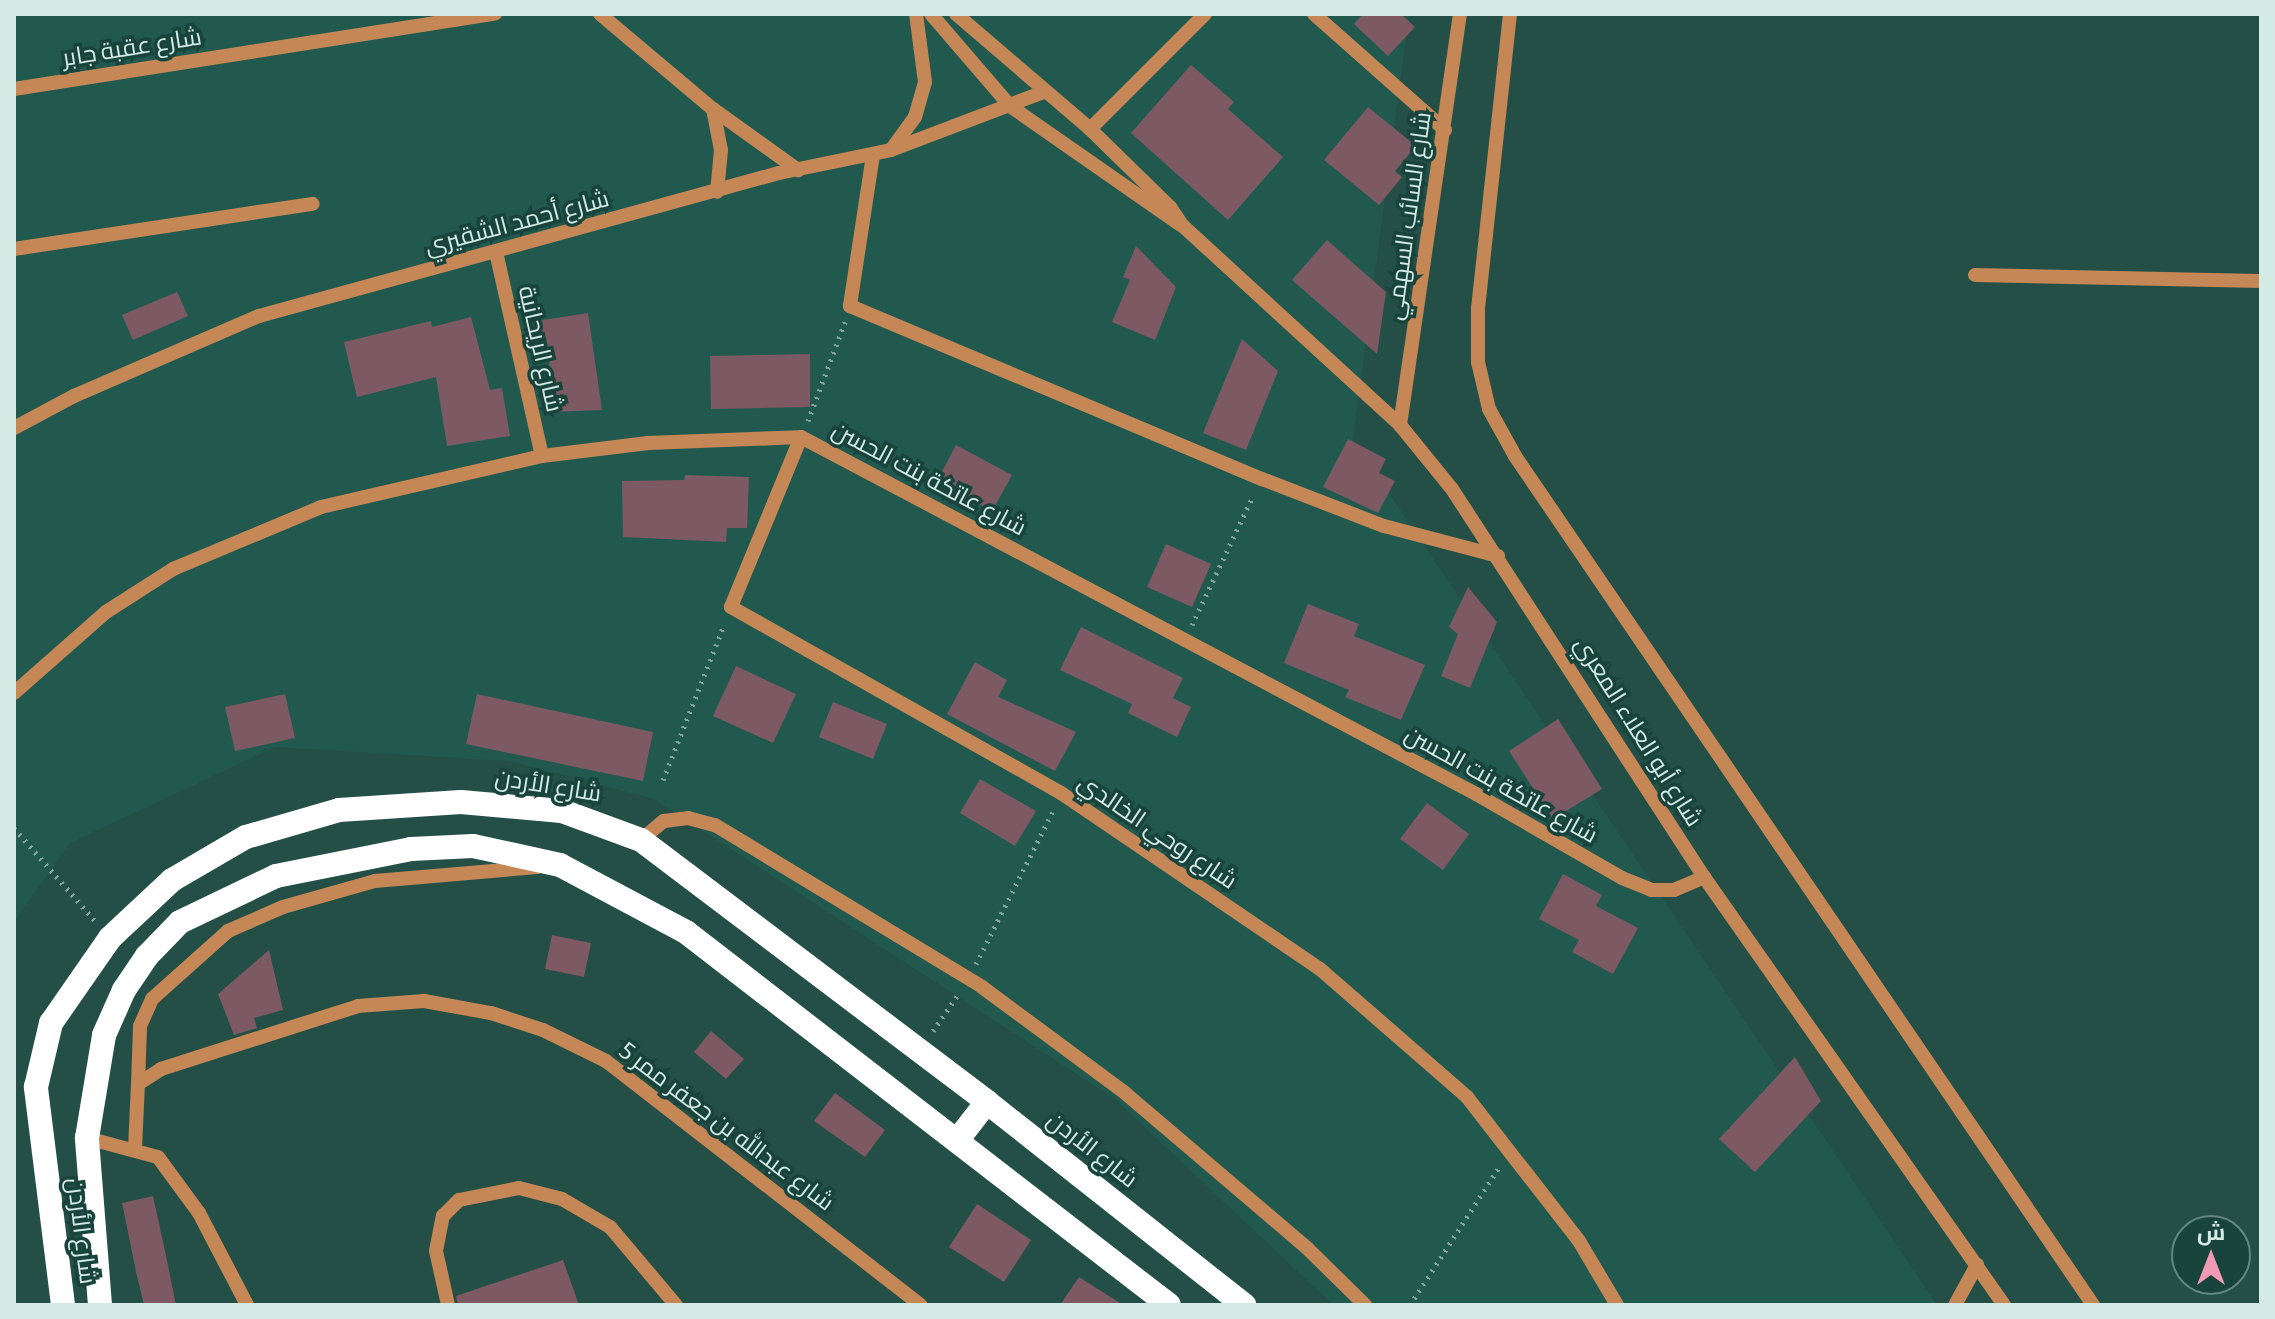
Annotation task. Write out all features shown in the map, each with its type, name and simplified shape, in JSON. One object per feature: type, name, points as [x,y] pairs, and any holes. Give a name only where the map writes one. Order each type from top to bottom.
[{"type":"highway","name":"شارع الأردن","points":[[63,1305],[36,1087],[51,1023],[110,938],[172,880],[246,837],[339,810],[514,804],[591,818],[641,840],[920,1050],[1244,1305]]},
{"type":"highway","name":"شارع الأردن","points":[[100,1305],[87,1138],[104,1035],[124,990],[180,922],[276,876],[411,849],[500,849],[560,865],[686,932],[959,1138],[1169,1305]]},
{"type":"highway","points":[[959,1138],[987,1102]]},
{"type":"street","name":"شارع عقبة جابر","points":[[14,89],[495,14]]},
{"type":"street","points":[[600,14],[713,109],[798,170]]},
{"type":"street","points":[[891,150],[915,117],[925,82],[916,14]]},
{"type":"street","name":"شارع أبو العلاء المعري","points":[[931,14],[1010,106],[1183,226],[1400,425],[1498,556],[1704,877],[2004,1305]]},
{"type":"street","name":"شارع أبو العلاء المعري","points":[[956,14],[1090,129],[1170,207],[1183,226]]},
{"type":"street","points":[[1090,129],[1205,14]]},
{"type":"street","points":[[1314,14],[1445,130]]},
{"type":"street","name":"شارع السائب السهمي","points":[[1400,425],[1460,14]]},
{"type":"street","points":[[1510,14],[1478,308],[1478,362],[1489,409],[1515,456],[2093,1305]]},
{"type":"street","name":"شارع أحمد الشقيري","points":[[14,428],[74,396],[259,316],[798,170],[891,150],[1044,92]]},
{"type":"street","points":[[713,109],[721,150],[717,192]]},
{"type":"street","points":[[873,155],[850,306],[1262,479],[1384,526],[1498,556]]},
{"type":"street","points":[[14,249],[313,204]]},
{"type":"street","name":"شارع الريحانية","points":[[496,252],[542,456]]},
{"type":"street","points":[[1975,275],[2261,281]]},
{"type":"street","points":[[731,607],[801,437]]},
{"type":"street","name":"شارع عاتكة بنت الحسن","points":[[14,693],[106,612],[173,569],[321,507],[542,456],[663,441],[801,437],[1185,640],[1622,878],[1651,890],[1674,890],[1704,877]]},
{"type":"street","name":"شارع روحي الخالدي","points":[[731,607],[1061,793],[1320,969],[1467,1097],[1511,1148],[1579,1241],[1617,1305]]},
{"type":"street","points":[[641,840],[664,821],[688,818],[715,825],[968,979],[1125,1093],[1308,1249],[1365,1305]]},
{"type":"street","points":[[135,1149],[140,1026],[152,999],[228,931],[283,907],[375,881],[560,865]]},
{"type":"street","name":"شارع عبدالله بن جعفر ممر 5","points":[[138,1084],[161,1069],[358,1006],[424,1001],[491,1013],[543,1030],[606,1061],[920,1305]]},
{"type":"street","points":[[87,1138],[158,1157],[176,1179],[247,1305]]},
{"type":"street","points":[[448,1305],[436,1251],[443,1216],[459,1200],[519,1188],[587,1210],[610,1227],[676,1305]]},
{"type":"street","points":[[1955,1305],[1977,1265]]},
{"type":"path","points":[[801,437],[850,306]]},
{"type":"path","points":[[1185,640],[1262,479]]},
{"type":"path","points":[[663,780],[731,607]]},
{"type":"path","points":[[920,1050],[968,979],[1061,793]]},
{"type":"path","points":[[14,828],[110,938]]},
{"type":"path","points":[[1410,1305],[1511,1148]]},
{"type":"shaded area","points":[[14,14],[1409,14],[1353,440],[1937,1305],[1333,1305],[1115,1099],[654,799],[510,761],[275,747],[70,843],[14,922]]},
{"type":"building","points":[[1363,14],[1401,14],[1415,27],[1388,56],[1354,24]]},
{"type":"building","points":[[1191,65],[1234,102],[1228,109],[1283,157],[1228,220],[1131,133]]},
{"type":"building","points":[[1368,107],[1416,146],[1395,171],[1402,177],[1379,205],[1324,160]]},
{"type":"building","points":[[1327,240],[1386,292],[1377,354],[1292,280]]},
{"type":"building","points":[[1136,246],[1176,287],[1155,340],[1112,322],[1130,280],[1123,277]]},
{"type":"building","points":[[177,292],[188,316],[133,340],[122,315]]},
{"type":"building","points":[[588,313],[602,410],[551,412],[549,359],[541,360],[536,321]]},
{"type":"building","points":[[471,317],[490,390],[502,388],[510,436],[447,446],[436,377],[357,397],[344,342],[431,321],[432,327]]},
{"type":"building","points":[[1242,339],[1278,371],[1246,450],[1203,433]]},
{"type":"building","points":[[810,354],[810,407],[711,409],[710,356]]},
{"type":"building","points":[[1348,439],[1386,459],[1379,473],[1395,481],[1378,513],[1323,487]]},
{"type":"building","points":[[956,445],[1012,475],[992,511],[937,481]]},
{"type":"building","points":[[685,475],[749,477],[747,528],[727,528],[726,542],[623,537],[622,481],[684,480]]},
{"type":"building","points":[[1166,544],[1211,564],[1192,607],[1147,587]]},
{"type":"building","points":[[1468,587],[1497,622],[1470,688],[1441,676],[1458,634],[1449,627]]},
{"type":"building","points":[[1308,604],[1359,624],[1354,636],[1425,665],[1401,720],[1345,697],[1349,690],[1284,663]]},
{"type":"building","points":[[1081,627],[1183,678],[1173,698],[1191,707],[1177,737],[1128,713],[1132,704],[1060,670]]},
{"type":"building","points":[[975,662],[1007,680],[998,697],[1076,732],[1055,771],[947,714]]},
{"type":"building","points":[[736,666],[796,694],[773,743],[713,716]]},
{"type":"building","points":[[285,694],[295,738],[235,751],[225,707]]},
{"type":"building","points":[[477,694],[653,732],[643,781],[466,744]]},
{"type":"building","points":[[833,702],[887,724],[873,759],[819,737]]},
{"type":"building","points":[[1558,719],[1602,789],[1553,819],[1509,751]]},
{"type":"building","points":[[980,779],[1036,811],[1015,846],[960,813]]},
{"type":"building","points":[[1427,803],[1469,834],[1443,870],[1400,839]]},
{"type":"building","points":[[1563,874],[1602,895],[1596,906],[1638,928],[1613,974],[1572,952],[1579,940],[1539,919]]},
{"type":"building","points":[[552,935],[591,943],[584,977],[545,969]]},
{"type":"building","points":[[269,950],[283,1010],[254,1018],[257,1028],[234,1035],[218,994]]},
{"type":"building","points":[[711,1031],[744,1059],[726,1079],[694,1052]]},
{"type":"building","points":[[1795,1057],[1821,1101],[1755,1172],[1719,1139]]},
{"type":"building","points":[[835,1093],[885,1130],[865,1157],[814,1121]]},
{"type":"building","points":[[153,1196],[176,1305],[144,1305],[137,1276],[122,1203]]},
{"type":"building","points":[[977,1204],[1031,1240],[1004,1282],[949,1247]]},
{"type":"building","points":[[563,1260],[579,1305],[458,1305],[456,1296]]},
{"type":"building","points":[[1079,1277],[1123,1305],[1060,1305]]}]
